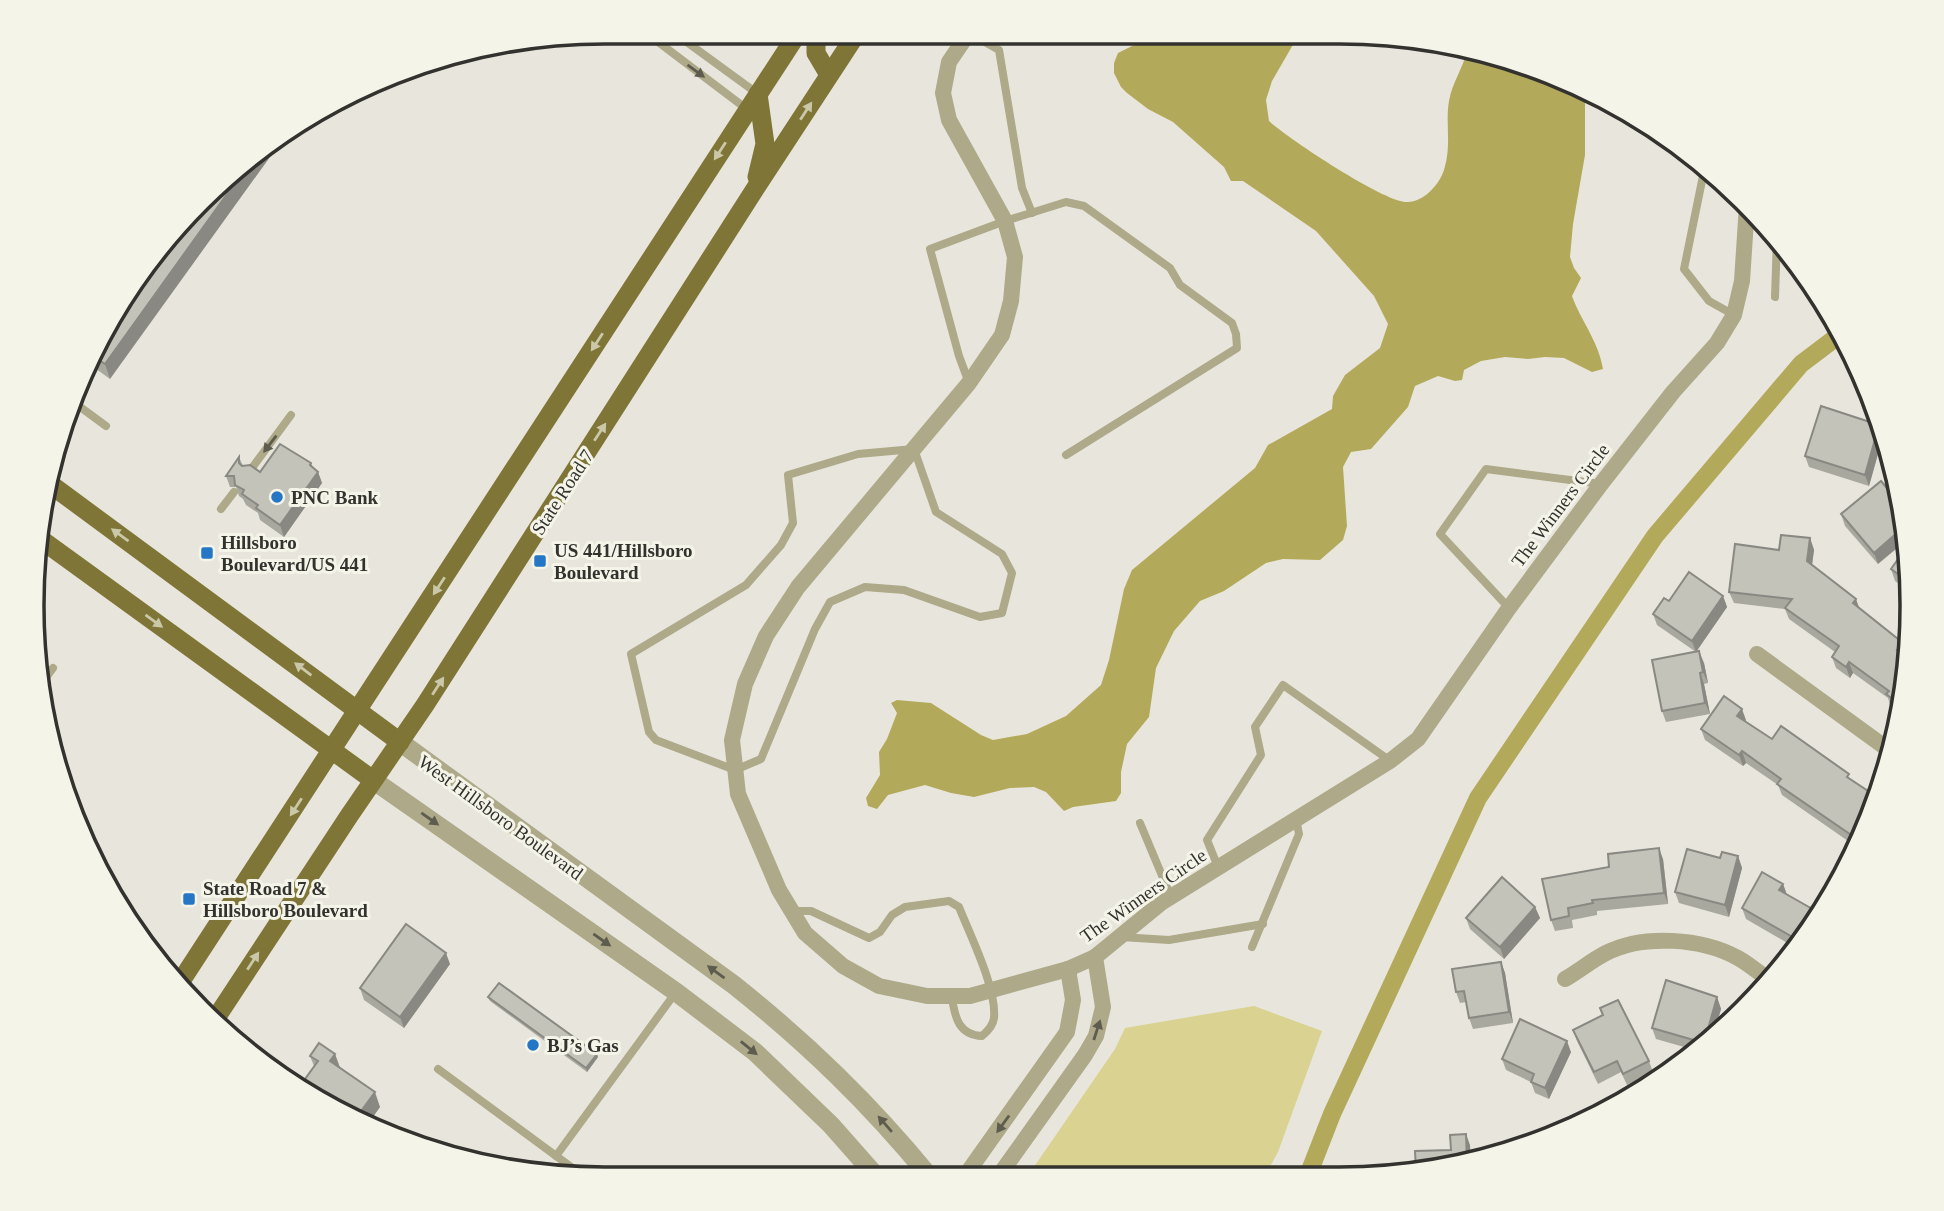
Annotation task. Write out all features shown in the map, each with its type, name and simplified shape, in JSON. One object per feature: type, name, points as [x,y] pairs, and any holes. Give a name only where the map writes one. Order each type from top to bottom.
[{"type":"main road","points":[[184,977],[791,44]]},
{"type":"main road","points":[[816,44],[816,54],[830,75]]},
{"type":"main road","name":"State Road 7","points":[[219,1013],[400,742],[850,44]]},
{"type":"main road","points":[[753,102],[765,144],[755,189]]},
{"type":"main road","name":"West Hillsboro Boulevard","points":[[57,489],[400,742]]},
{"type":"main road","points":[[48,544],[373,780]]},
{"type":"street","name":"The Winners Circle","points":[[962,44],[949,62],[943,93],[949,120],[1005,221],[1015,257],[1011,301],[1002,335],[969,383],[798,587],[766,636],[745,684],[732,740],[738,794],[779,890],[805,933],[843,966],[879,986],[927,996],[970,996],[1068,969],[1095,957],[1118,936],[1171,897],[1390,761],[1418,739],[1509,608],[1601,484],[1673,392],[1717,343],[1734,315],[1742,281],[1746,219]]},
{"type":"street","points":[[1757,654],[1882,745]]},
{"type":"street","name":"West Hillsboro Boulevard","points":[[400,742],[767,1011],[839,1076],[921,1167]]},
{"type":"street","points":[[373,780],[676,992],[755,1052],[831,1125],[868,1167]]},
{"type":"street","points":[[1565,979],[1607,952],[1635,943],[1664,940],[1698,944],[1737,957],[1762,975]]},
{"type":"street","points":[[1005,1167],[1096,1036],[1103,1007],[1095,957]]},
{"type":"street","points":[[972,1167],[1067,1032],[1073,1000],[1068,969]]},
{"type":"street","points":[[1040,1072],[1062,1088]]},
{"type":"lane","points":[[664,44],[753,102]]},
{"type":"lane","points":[[687,44],[753,102]]},
{"type":"lane","points":[[988,44],[999,50],[1022,188],[1032,213]]},
{"type":"lane","points":[[1703,178],[1684,269],[1709,301],[1734,315]]},
{"type":"lane","points":[[969,383],[930,249],[1066,202],[1084,206],[1170,268],[1180,285],[1231,323],[1236,334],[1237,348],[1066,455]]},
{"type":"lane","points":[[1775,298],[1776,254]]},
{"type":"lane","points":[[81,407],[106,426]]},
{"type":"lane","points":[[249,472],[291,415]]},
{"type":"lane","points":[[914,449],[936,512],[1002,554],[1012,573],[1002,613],[980,617],[904,590],[864,587],[830,602],[815,628],[761,759],[735,770],[656,740],[649,732],[631,654],[746,584],[782,545],[793,523],[788,475],[858,454],[914,449]]},
{"type":"lane","points":[[1509,608],[1440,534],[1486,469],[1601,484]]},
{"type":"lane","points":[[221,509],[234,492]]},
{"type":"lane","points":[[48,673],[52,668]]},
{"type":"lane","points":[[1218,867],[1207,840],[1261,755],[1255,727],[1283,685],[1390,761]]},
{"type":"lane","points":[[1252,947],[1299,834],[1296,819]]},
{"type":"lane","points":[[1140,822],[1171,897]]},
{"type":"lane","points":[[792,911],[811,911],[869,938],[880,932],[892,915],[905,906],[949,901],[959,907],[991,990],[994,1018],[990,1030],[982,1036],[972,1035],[962,1028],[955,1019],[952,998]]},
{"type":"lane","points":[[1118,936],[1169,940],[1263,924]]},
{"type":"lane","points":[[556,1156],[676,992]]},
{"type":"lane","points":[[438,1069],[570,1166]]},
{"type":"shaded area","points":[[1293,44],[1272,81],[1266,100],[1269,121],[1295,141],[1357,180],[1394,199],[1406,202],[1418,200],[1430,192],[1444,170],[1448,151],[1449,101],[1464,59],[1519,74],[1585,101],[1585,155],[1570,257],[1581,278],[1572,296],[1598,350],[1603,369],[1592,372],[1564,358],[1505,357],[1481,361],[1464,370],[1462,380],[1455,381],[1438,376],[1415,386],[1408,407],[1371,449],[1351,452],[1343,467],[1347,526],[1343,540],[1320,560],[1283,559],[1266,563],[1224,591],[1200,601],[1174,631],[1156,668],[1149,717],[1127,744],[1121,772],[1121,793],[1116,801],[1073,807],[1064,811],[1046,792],[1034,787],[1010,788],[974,797],[925,785],[888,795],[877,809],[868,806],[866,798],[880,775],[879,752],[897,713],[891,703],[897,700],[931,703],[993,740],[1027,734],[1066,716],[1101,685],[1124,589],[1132,570],[1255,468],[1268,445],[1332,409],[1333,396],[1345,375],[1380,348],[1388,324],[1374,296],[1316,231],[1243,181],[1231,181],[1224,167],[1173,122],[1148,109],[1121,87],[1114,73],[1114,63],[1118,53],[1132,46]]},
{"type":"shaded area","points":[[1254,1006],[1322,1031],[1278,1152],[1270,1167],[1034,1167],[1115,1049],[1125,1028]]},
{"type":"building","points":[[235,183],[105,364],[100,361],[102,357],[138,293],[183,235]]},
{"type":"building","points":[[1821,406],[1869,422],[1875,440],[1865,475],[1805,456]]},
{"type":"building","name":"PNC Bank","points":[[280,444],[311,463],[318,472],[280,525],[242,494],[244,490],[235,485],[234,476],[226,476],[239,457],[242,466],[250,465],[260,472]]},
{"type":"building","points":[[1881,481],[1887,489],[1895,534],[1874,553],[1841,514]]},
{"type":"building","points":[[1781,535],[1810,538],[1807,561],[1856,599],[1853,603],[1899,640],[1892,698],[1886,694],[1889,691],[1849,662],[1846,667],[1832,657],[1839,646],[1785,608],[1792,599],[1729,592],[1735,544],[1779,550]]},
{"type":"building","points":[[1898,559],[1899,575],[1891,569]]},
{"type":"building","points":[[1689,572],[1723,596],[1692,641],[1653,614],[1664,598],[1669,601]]},
{"type":"building","points":[[1699,651],[1705,703],[1662,711],[1652,660]]},
{"type":"building","points":[[1724,696],[1742,709],[1737,716],[1772,739],[1781,726],[1849,774],[1847,777],[1868,791],[1851,835],[1777,784],[1781,779],[1742,751],[1739,755],[1701,729]]},
{"type":"building","points":[[1659,848],[1664,893],[1592,900],[1593,903],[1568,908],[1569,916],[1551,920],[1542,879],[1609,867],[1608,854]]},
{"type":"building","points":[[1687,849],[1720,858],[1722,852],[1738,856],[1725,905],[1675,892]]},
{"type":"building","points":[[1762,872],[1783,884],[1779,890],[1812,909],[1792,937],[1742,908]]},
{"type":"building","points":[[1502,877],[1535,907],[1500,947],[1466,918]]},
{"type":"building","points":[[406,924],[446,953],[400,1017],[360,988]]},
{"type":"building","points":[[1501,962],[1509,1012],[1469,1018],[1464,991],[1456,992],[1452,969]]},
{"type":"building","points":[[1666,980],[1717,997],[1708,1029],[1694,1040],[1652,1028]]},
{"type":"building","points":[[499,983],[597,1054],[586,1068],[488,997]]},
{"type":"building","points":[[1618,1000],[1649,1061],[1623,1074],[1617,1061],[1594,1072],[1573,1030],[1603,1015],[1600,1008]]},
{"type":"building","points":[[1520,1019],[1567,1041],[1545,1088],[1531,1082],[1534,1074],[1502,1059]]},
{"type":"building","points":[[319,1043],[335,1054],[330,1061],[375,1092],[361,1111],[304,1080],[318,1061],[310,1056]]},
{"type":"building","points":[[1466,1134],[1467,1152],[1415,1161],[1415,1151],[1451,1150],[1450,1135]]},
{"type":"waterway","points":[[1311,1167],[1332,1114],[1478,798],[1655,536],[1801,364],[1833,340]]},
{"type":"place","name":"PNC Bank","points":[[277,497]]},
{"type":"place","name":"Hillsboro Boulevard/US 441","points":[[207,553]]},
{"type":"place","name":"US 441/Hillsboro Boulevard","points":[[540,561]]},
{"type":"place","name":"State Road 7 & Hillsboro Boulevard","points":[[189,899]]},
{"type":"place","name":"BJ’s Gas","points":[[533,1045]]}]
